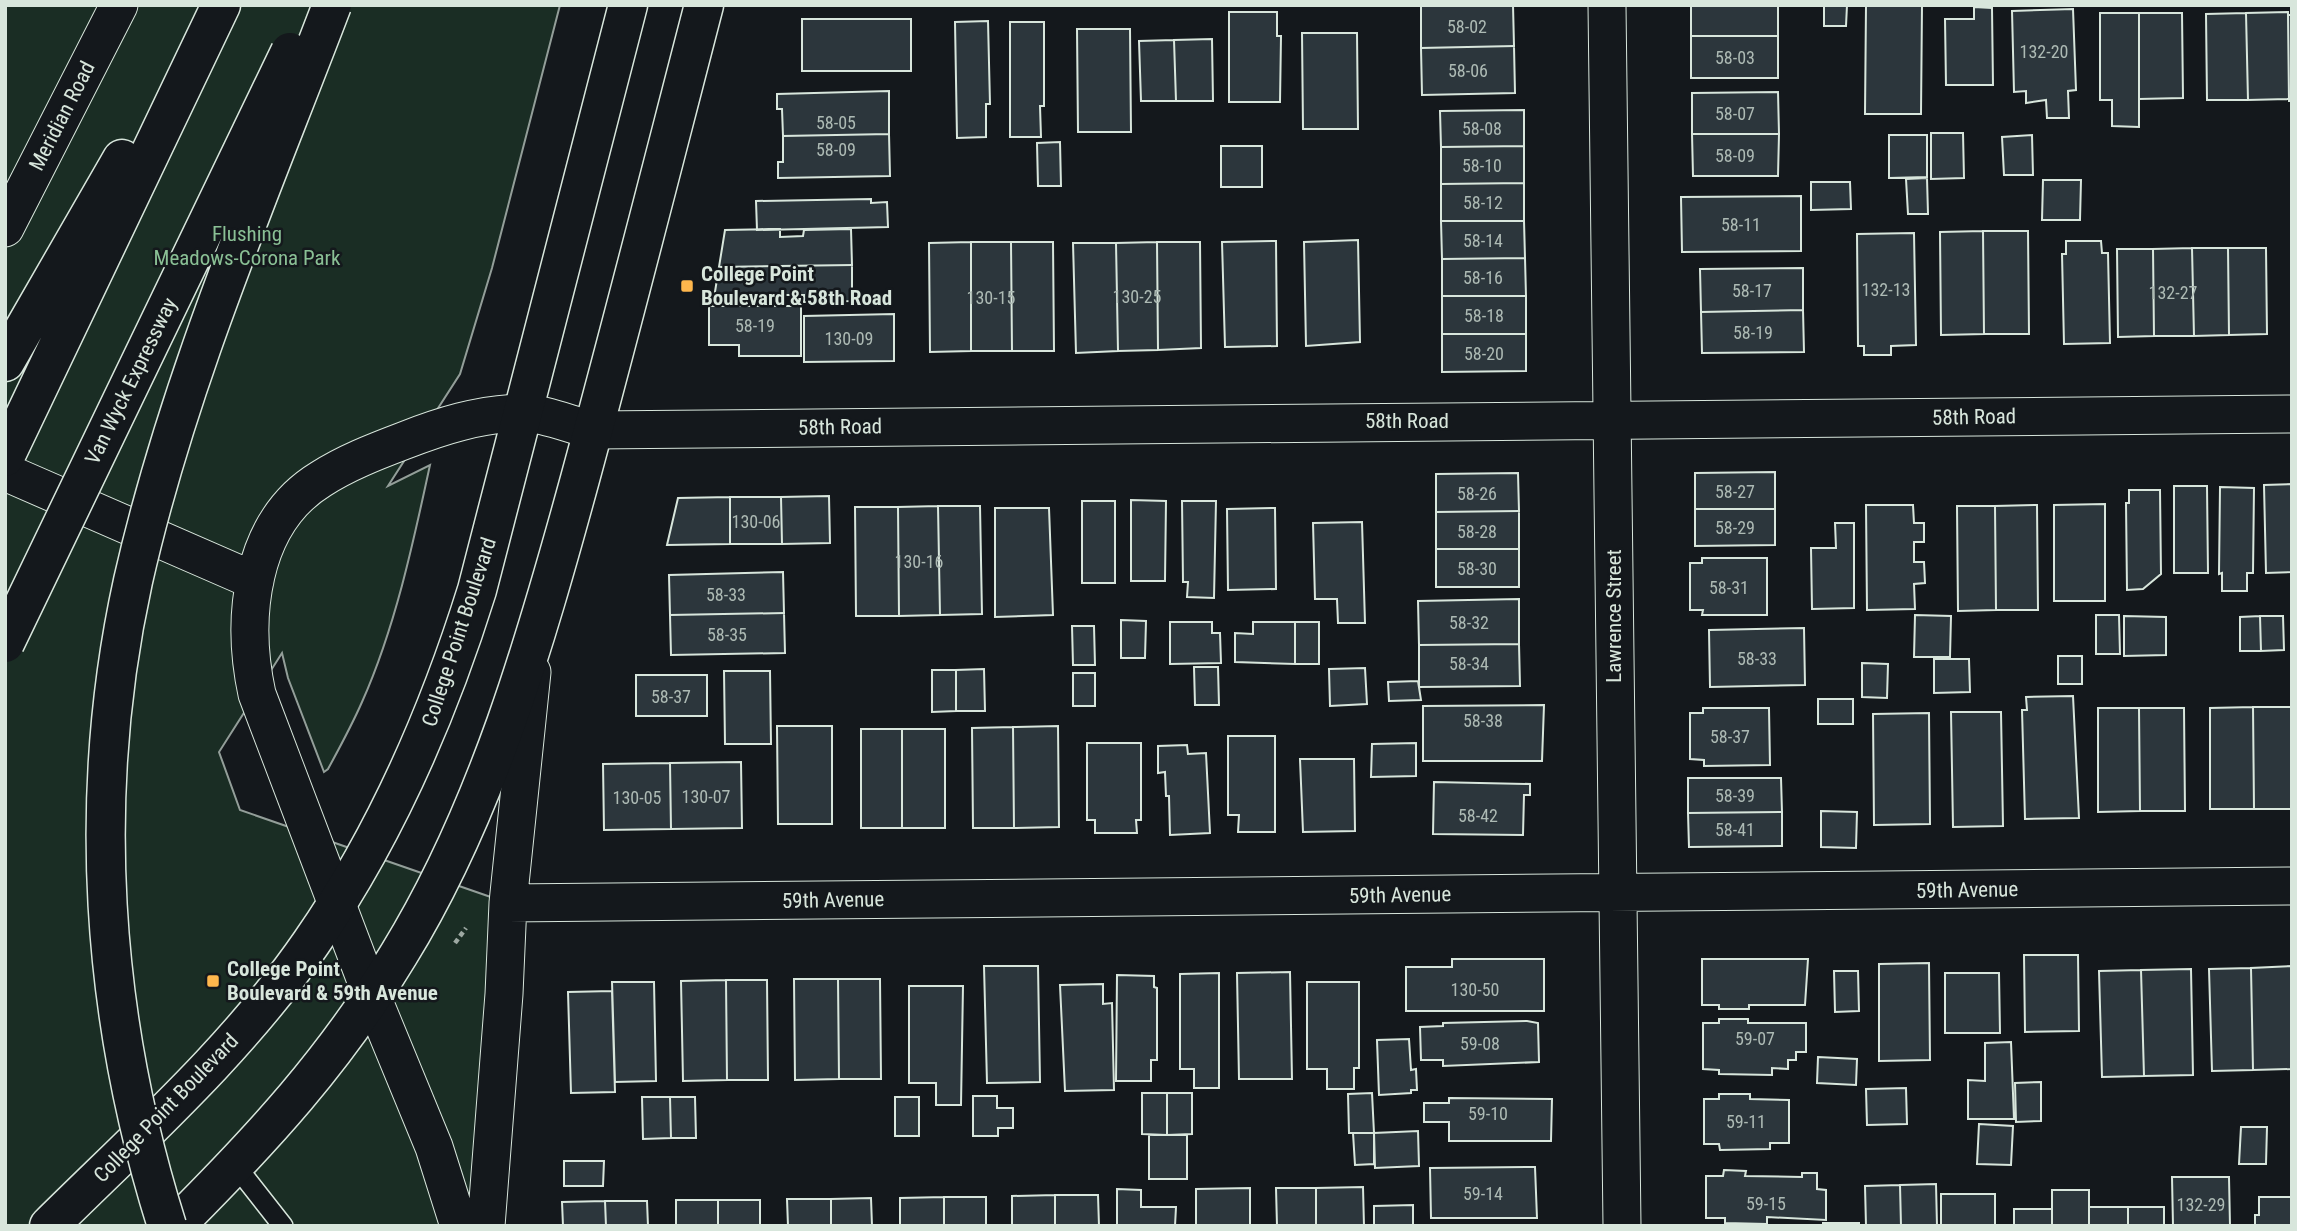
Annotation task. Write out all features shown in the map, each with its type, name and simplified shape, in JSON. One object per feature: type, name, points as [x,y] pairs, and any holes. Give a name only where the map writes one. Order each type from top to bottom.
[{"type":"main road","points":[[5,362],[210,5]]},
{"type":"main road","points":[[5,457],[221,5]]},
{"type":"main road","name":"Van Wyck Expressway","points":[[5,643],[312,5]]},
{"type":"main road","points":[[167,1226],[147,1159],[123,1052],[108,935],[106,816],[117,676],[141,549],[180,410],[332,5]]},
{"type":"main road","name":"College Point Boulevard","points":[[49,1226],[217,1059],[311,943],[396,797],[439,702],[477,590],[628,5]]},
{"type":"main road","points":[[175,1226],[235,1166],[318,1073],[348,1034],[431,899],[473,803],[535,641],[704,5]]},
{"type":"street","name":"Meridian Road","points":[[5,228],[119,5]]},
{"type":"street","name":"Lawrence Street","points":[[1607,5],[1622,1226]]},
{"type":"street","name":"58th Road","points":[[524,413],[593,430],[2292,414]]},
{"type":"street","points":[[459,1226],[434,1147],[371,995],[257,694],[248,634],[260,557],[285,511],[319,480],[367,454],[454,421],[524,413]]},
{"type":"street","points":[[5,472],[255,580]]},
{"type":"street","points":[[486,1226],[504,994],[508,903],[535,641]]},
{"type":"street","name":"59th Avenue","points":[[508,903],[2292,886]]},
{"type":"lane","points":[[235,1166],[283,1226]]},
{"type":"green space","name":"Flushing Meadows-Corona Park","points":[[5,5],[560,5],[492,268],[460,374],[388,486],[430,465],[394,615],[358,711],[324,772],[288,678],[282,653],[219,752],[240,810],[508,903],[485,1226],[5,1226]]},
{"type":"building","points":[[1421,5],[1513,5],[1514,46],[1421,48]]},
{"type":"building","points":[[1691,5],[1778,5],[1778,36],[1691,36]]},
{"type":"building","points":[[1824,5],[1847,5],[1846,26],[1824,26]]},
{"type":"building","points":[[1866,5],[1922,5],[1921,114],[1865,114]]},
{"type":"building","points":[[1974,7],[1992,8],[1993,85],[1946,85],[1945,19],[1974,19]]},
{"type":"building","points":[[2073,9],[2076,90],[2068,91],[2069,118],[2047,118],[2046,100],[2026,103],[2026,91],[2014,92],[2012,11]]},
{"type":"building","points":[[1229,12],[1277,12],[1277,36],[1281,36],[1280,102],[1229,102]]},
{"type":"building","points":[[2288,12],[2289,99],[2248,100],[2246,13]]},
{"type":"building","points":[[2100,13],[2139,13],[2139,127],[2112,126],[2112,100],[2100,100]]},
{"type":"building","points":[[2139,13],[2182,13],[2183,98],[2139,99]]},
{"type":"building","points":[[2246,13],[2248,100],[2207,100],[2206,14]]},
{"type":"building","points":[[2288,15],[2292,15],[2292,101],[2289,101]]},
{"type":"building","points":[[802,19],[911,19],[911,71],[802,71]]},
{"type":"building","points":[[988,21],[990,104],[986,104],[986,137],[957,138],[955,22]]},
{"type":"building","points":[[1010,22],[1044,22],[1044,106],[1040,106],[1041,137],[1010,137]]},
{"type":"building","points":[[1077,29],[1130,29],[1131,132],[1078,132]]},
{"type":"building","points":[[1302,33],[1357,33],[1358,129],[1303,129]]},
{"type":"building","points":[[1691,36],[1778,36],[1778,78],[1691,78]]},
{"type":"building","points":[[1212,39],[1213,101],[1176,101],[1174,40]]},
{"type":"building","points":[[1174,40],[1176,101],[1141,101],[1139,41]]},
{"type":"building","points":[[1514,46],[1515,93],[1422,95],[1421,48]]},
{"type":"building","points":[[889,91],[889,134],[783,136],[782,109],[777,109],[777,94]]},
{"type":"building","points":[[1778,92],[1779,134],[1692,134],[1692,93]]},
{"type":"building","points":[[1524,110],[1524,146],[1441,147],[1440,111]]},
{"type":"building","points":[[1931,133],[1963,133],[1964,178],[1931,179]]},
{"type":"building","points":[[889,134],[890,176],[778,178],[778,162],[783,162],[783,136]]},
{"type":"building","points":[[1692,134],[1779,134],[1778,176],[1693,176]]},
{"type":"building","points":[[1889,135],[1927,135],[1927,177],[1889,178]]},
{"type":"building","points":[[2032,135],[2033,175],[2004,175],[2002,137]]},
{"type":"building","points":[[1060,142],[1061,186],[1038,186],[1037,143]]},
{"type":"building","points":[[1221,146],[1262,146],[1262,187],[1221,187]]},
{"type":"building","points":[[1524,146],[1524,183],[1441,184],[1441,147]]},
{"type":"building","points":[[1927,178],[1928,214],[1908,214],[1906,179]]},
{"type":"building","points":[[2043,180],[2081,180],[2080,220],[2042,220]]},
{"type":"building","points":[[1811,182],[1850,182],[1851,209],[1811,210]]},
{"type":"building","points":[[1524,183],[1524,221],[1441,221],[1441,184]]},
{"type":"building","points":[[1801,196],[1801,251],[1682,252],[1681,197]]},
{"type":"building","points":[[871,199],[871,203],[887,202],[888,227],[757,230],[756,201]]},
{"type":"building","points":[[1441,221],[1524,221],[1525,258],[1442,259]]},
{"type":"building","points":[[780,229],[780,237],[803,236],[804,230],[851,229],[852,265],[719,267],[725,230]]},
{"type":"building","points":[[1983,231],[1984,334],[1941,335],[1940,232]]},
{"type":"building","points":[[1983,231],[2028,231],[2029,334],[1984,334]]},
{"type":"building","points":[[1914,233],[1916,345],[1891,346],[1891,355],[1864,355],[1864,346],[1858,346],[1857,234]]},
{"type":"building","points":[[1358,240],[1360,342],[1306,346],[1304,242]]},
{"type":"building","points":[[1276,241],[1277,346],[1225,347],[1222,242]]},
{"type":"building","points":[[2066,241],[2101,241],[2102,253],[2108,253],[2110,343],[2064,344],[2062,254],[2066,254]]},
{"type":"building","points":[[971,242],[971,351],[930,352],[929,243]]},
{"type":"building","points":[[971,242],[1011,242],[1012,351],[971,351]]},
{"type":"building","points":[[1011,242],[1053,242],[1054,351],[1012,351]]},
{"type":"building","points":[[1157,242],[1158,350],[1118,351],[1116,243]]},
{"type":"building","points":[[1157,242],[1200,242],[1201,348],[1158,350]]},
{"type":"building","points":[[1073,243],[1116,243],[1118,351],[1076,353]]},
{"type":"building","points":[[2192,248],[2194,336],[2154,336],[2153,249]]},
{"type":"building","points":[[2192,248],[2228,248],[2229,335],[2194,336]]},
{"type":"building","points":[[2228,248],[2266,248],[2267,334],[2229,335]]},
{"type":"building","points":[[2117,249],[2153,249],[2154,336],[2118,337]]},
{"type":"building","points":[[1525,258],[1526,296],[1442,296],[1442,259]]},
{"type":"building","points":[[852,265],[852,301],[804,302],[804,295],[778,295],[778,303],[713,304],[719,267]]},
{"type":"building","points":[[1803,268],[1803,310],[1701,312],[1700,269]]},
{"type":"building","points":[[1442,296],[1526,296],[1526,334],[1442,334]]},
{"type":"building","points":[[709,306],[801,306],[801,356],[739,356],[739,345],[709,345]]},
{"type":"building","points":[[1803,310],[1804,352],[1702,353],[1701,312]]},
{"type":"building","points":[[894,314],[894,361],[804,362],[804,316]]},
{"type":"building","points":[[1442,334],[1526,334],[1526,371],[1442,372]]},
{"type":"building","points":[[1775,472],[1775,509],[1695,509],[1695,473]]},
{"type":"building","points":[[1518,473],[1519,511],[1436,512],[1436,474]]},
{"type":"building","points":[[2292,484],[2292,572],[2266,573],[2264,485]]},
{"type":"building","points":[[2174,486],[2207,486],[2208,573],[2174,573]]},
{"type":"building","points":[[2220,487],[2254,488],[2253,573],[2247,573],[2247,591],[2222,591],[2222,573],[2219,574]]},
{"type":"building","points":[[2129,490],[2160,490],[2161,574],[2143,589],[2127,590],[2126,503],[2129,503]]},
{"type":"building","points":[[829,496],[830,543],[782,544],[781,497]]},
{"type":"building","points":[[730,497],[730,544],[667,545],[678,498]]},
{"type":"building","points":[[730,497],[781,497],[782,544],[730,544]]},
{"type":"building","points":[[1131,500],[1166,501],[1165,581],[1131,581]]},
{"type":"building","points":[[1082,501],[1115,501],[1115,583],[1082,583]]},
{"type":"building","points":[[1182,501],[1216,501],[1214,598],[1187,597],[1188,582],[1183,582]]},
{"type":"building","points":[[2105,504],[2105,601],[2054,601],[2054,505]]},
{"type":"building","points":[[1866,505],[1913,505],[1914,523],[1924,523],[1924,542],[1914,542],[1914,562],[1924,562],[1925,583],[1914,584],[1915,609],[1867,610]]},
{"type":"building","points":[[2037,505],[2038,610],[1996,610],[1995,506]]},
{"type":"building","points":[[938,506],[940,615],[899,616],[898,507]]},
{"type":"building","points":[[938,506],[980,506],[982,614],[940,615]]},
{"type":"building","points":[[1957,506],[1995,506],[1996,610],[1958,611]]},
{"type":"building","points":[[855,507],[898,507],[899,616],[856,616]]},
{"type":"building","points":[[995,508],[1049,508],[1053,615],[995,617]]},
{"type":"building","points":[[1275,508],[1276,589],[1228,590],[1227,509]]},
{"type":"building","points":[[1695,509],[1775,509],[1775,545],[1695,546]]},
{"type":"building","points":[[1519,511],[1519,549],[1436,549],[1436,512]]},
{"type":"building","points":[[1362,522],[1365,623],[1338,623],[1337,599],[1315,599],[1313,523]]},
{"type":"building","points":[[1835,523],[1854,523],[1854,608],[1812,609],[1811,548],[1836,548]]},
{"type":"building","points":[[1436,549],[1519,549],[1519,587],[1436,587]]},
{"type":"building","points":[[1702,558],[1767,558],[1767,615],[1702,615],[1703,610],[1690,610],[1690,563],[1702,563]]},
{"type":"building","points":[[783,572],[784,613],[670,615],[669,575]]},
{"type":"building","points":[[1519,599],[1519,644],[1419,645],[1418,601]]},
{"type":"building","points":[[784,613],[785,653],[671,655],[670,615]]},
{"type":"building","points":[[1915,615],[1951,616],[1950,657],[1914,657]]},
{"type":"building","points":[[2096,615],[2119,615],[2120,654],[2096,654]]},
{"type":"building","points":[[2124,616],[2166,617],[2166,655],[2124,656]]},
{"type":"building","points":[[2260,616],[2261,651],[2240,651],[2240,617]]},
{"type":"building","points":[[2260,616],[2283,616],[2284,650],[2261,651]]},
{"type":"building","points":[[1121,620],[1146,621],[1145,658],[1121,658]]},
{"type":"building","points":[[1170,622],[1212,622],[1212,633],[1220,633],[1221,663],[1170,664]]},
{"type":"building","points":[[1253,622],[1295,622],[1295,664],[1235,662],[1235,633],[1253,634]]},
{"type":"building","points":[[1295,622],[1319,622],[1319,664],[1295,664]]},
{"type":"building","points":[[1072,626],[1094,626],[1095,665],[1073,665]]},
{"type":"building","points":[[1804,628],[1805,685],[1710,687],[1709,630]]},
{"type":"building","points":[[1519,644],[1520,686],[1419,687],[1419,645]]},
{"type":"building","points":[[2058,656],[2082,656],[2082,684],[2058,684]]},
{"type":"building","points":[[1934,659],[1969,659],[1970,692],[1934,693]]},
{"type":"building","points":[[1862,663],[1888,664],[1887,698],[1862,697]]},
{"type":"building","points":[[1194,667],[1218,667],[1219,705],[1195,705]]},
{"type":"building","points":[[1365,668],[1367,704],[1330,706],[1329,669]]},
{"type":"building","points":[[984,669],[985,711],[956,711],[956,670]]},
{"type":"building","points":[[932,670],[956,670],[956,711],[932,712]]},
{"type":"building","points":[[724,671],[770,671],[771,744],[725,744]]},
{"type":"building","points":[[1073,673],[1095,673],[1095,706],[1073,706]]},
{"type":"building","points":[[636,675],[707,675],[707,716],[636,716]]},
{"type":"building","points":[[1418,681],[1421,700],[1389,701],[1388,682]]},
{"type":"building","points":[[2073,696],[2079,818],[2025,819],[2022,710],[2027,710],[2026,697]]},
{"type":"building","points":[[1818,699],[1853,699],[1853,724],[1818,724]]},
{"type":"building","points":[[1544,705],[1542,761],[1423,761],[1423,706]]},
{"type":"building","points":[[2253,707],[2254,809],[2210,809],[2210,708]]},
{"type":"building","points":[[2253,707],[2292,707],[2292,809],[2254,809]]},
{"type":"building","points":[[1703,708],[1769,708],[1770,765],[1704,766],[1704,760],[1690,759],[1690,713],[1703,713]]},
{"type":"building","points":[[2098,708],[2139,708],[2140,811],[2098,812]]},
{"type":"building","points":[[2139,708],[2184,708],[2185,811],[2140,811]]},
{"type":"building","points":[[1951,712],[2001,712],[2003,826],[1953,827]]},
{"type":"building","points":[[1929,713],[1930,824],[1874,825],[1873,714]]},
{"type":"building","points":[[777,726],[832,726],[832,824],[778,824]]},
{"type":"building","points":[[1058,726],[1059,827],[1014,828],[1013,727]]},
{"type":"building","points":[[1013,727],[1014,828],[973,828],[972,728]]},
{"type":"building","points":[[861,729],[902,729],[902,828],[861,828]]},
{"type":"building","points":[[902,729],[945,729],[945,828],[902,828]]},
{"type":"building","points":[[1228,736],[1275,736],[1275,832],[1238,832],[1239,815],[1228,815]]},
{"type":"building","points":[[1087,743],[1141,743],[1141,820],[1136,820],[1137,833],[1095,833],[1095,820],[1087,820]]},
{"type":"building","points":[[1416,743],[1416,776],[1371,777],[1372,744]]},
{"type":"building","points":[[1187,745],[1188,754],[1206,753],[1210,833],[1170,835],[1169,796],[1166,796],[1165,772],[1158,773],[1158,746]]},
{"type":"building","points":[[1300,759],[1354,759],[1355,831],[1303,832]]},
{"type":"building","points":[[741,762],[742,828],[671,829],[670,763]]},
{"type":"building","points":[[670,763],[671,829],[604,830],[603,764]]},
{"type":"building","points":[[1688,778],[1781,778],[1782,812],[1688,813]]},
{"type":"building","points":[[1434,782],[1530,784],[1530,795],[1524,795],[1523,835],[1433,834]]},
{"type":"building","points":[[1821,811],[1857,812],[1856,848],[1821,847]]},
{"type":"building","points":[[1782,812],[1782,846],[1689,847],[1688,813]]},
{"type":"building","points":[[2024,955],[2078,955],[2079,1031],[2025,1032]]},
{"type":"building","points":[[1452,959],[1544,959],[1544,1011],[1406,1011],[1406,967],[1452,967]]},
{"type":"building","points":[[1702,959],[1808,959],[1805,1005],[1749,1005],[1749,1009],[1719,1009],[1719,1005],[1702,1005]]},
{"type":"building","points":[[1929,963],[1930,1060],[1879,1061],[1879,964]]},
{"type":"building","points":[[984,966],[1038,966],[1040,1082],[987,1083]]},
{"type":"building","points":[[2291,966],[2292,1069],[2253,1070],[2251,968]]},
{"type":"building","points":[[2251,968],[2253,1070],[2212,1071],[2209,969]]},
{"type":"building","points":[[2191,969],[2193,1075],[2144,1076],[2141,970]]},
{"type":"building","points":[[2141,970],[2144,1076],[2102,1077],[2099,971]]},
{"type":"building","points":[[1834,971],[1858,971],[1859,1011],[1835,1012]]},
{"type":"building","points":[[1290,972],[1292,1079],[1239,1079],[1237,973]]},
{"type":"building","points":[[1219,973],[1219,1088],[1194,1088],[1194,1069],[1180,1069],[1180,974]]},
{"type":"building","points":[[1945,973],[1999,973],[2000,1033],[1945,1033]]},
{"type":"building","points":[[1117,975],[1154,976],[1154,987],[1157,988],[1157,1060],[1151,1060],[1151,1081],[1116,1081]]},
{"type":"building","points":[[794,979],[838,979],[839,1079],[795,1080]]},
{"type":"building","points":[[838,979],[880,979],[881,1079],[839,1079]]},
{"type":"building","points":[[726,980],[727,1080],[683,1081],[681,981]]},
{"type":"building","points":[[726,980],[767,980],[768,1080],[727,1080]]},
{"type":"building","points":[[612,982],[654,982],[656,1081],[615,1082]]},
{"type":"building","points":[[1307,982],[1359,982],[1359,1068],[1354,1068],[1354,1089],[1327,1089],[1327,1069],[1307,1069]]},
{"type":"building","points":[[1103,984],[1103,1004],[1112,1003],[1114,1090],[1065,1091],[1060,985]]},
{"type":"building","points":[[909,986],[963,986],[961,1105],[936,1105],[936,1083],[909,1083]]},
{"type":"building","points":[[612,991],[615,1092],[571,1093],[568,992]]},
{"type":"building","points":[[1719,1019],[1748,1019],[1748,1023],[1806,1023],[1806,1052],[1796,1052],[1796,1060],[1788,1060],[1788,1069],[1772,1068],[1772,1075],[1719,1074],[1719,1070],[1703,1069],[1703,1023],[1719,1023]]},
{"type":"building","points":[[1443,1023],[1538,1023],[1539,1062],[1443,1066],[1443,1060],[1421,1060],[1420,1027],[1443,1026]]},
{"type":"building","points":[[1409,1039],[1411,1070],[1416,1069],[1417,1090],[1411,1090],[1411,1093],[1379,1095],[1377,1040]]},
{"type":"building","points":[[2011,1042],[2014,1119],[1968,1119],[1968,1080],[1985,1081],[1985,1043]]},
{"type":"building","points":[[1818,1057],[1857,1059],[1856,1085],[1817,1083]]},
{"type":"building","points":[[2041,1082],[2041,1121],[2016,1122],[2015,1083]]},
{"type":"building","points":[[1906,1088],[1907,1124],[1867,1125],[1866,1089]]},
{"type":"building","points":[[1142,1093],[1167,1093],[1167,1135],[1142,1134]]},
{"type":"building","points":[[1167,1093],[1192,1093],[1192,1134],[1167,1135]]},
{"type":"building","points":[[1372,1093],[1374,1133],[1349,1133],[1348,1094]]},
{"type":"building","points":[[1719,1094],[1750,1094],[1750,1099],[1789,1100],[1789,1143],[1770,1143],[1770,1149],[1720,1150],[1719,1144],[1704,1144],[1704,1099],[1719,1099]]},
{"type":"building","points":[[973,1096],[997,1096],[997,1108],[1013,1108],[1013,1128],[998,1128],[998,1136],[973,1136]]},
{"type":"building","points":[[642,1097],[670,1097],[671,1138],[643,1139]]},
{"type":"building","points":[[670,1097],[695,1097],[696,1138],[671,1138]]},
{"type":"building","points":[[895,1097],[919,1097],[919,1136],[895,1136]]},
{"type":"building","points":[[1449,1098],[1552,1099],[1551,1141],[1449,1141],[1449,1122],[1424,1122],[1424,1103],[1449,1103]]},
{"type":"building","points":[[1979,1124],[2013,1126],[2011,1165],[1977,1164]]},
{"type":"building","points":[[2241,1127],[2267,1127],[2266,1164],[2239,1164]]},
{"type":"building","points":[[1418,1131],[1419,1166],[1375,1168],[1374,1133]]},
{"type":"building","points":[[1353,1133],[1374,1133],[1374,1164],[1355,1165]]},
{"type":"building","points":[[1149,1135],[1187,1135],[1187,1179],[1149,1179]]},
{"type":"building","points":[[564,1161],[604,1161],[603,1186],[564,1186]]},
{"type":"building","points":[[1535,1167],[1537,1218],[1431,1218],[1430,1168]]},
{"type":"building","points":[[1724,1170],[1746,1171],[1745,1176],[1802,1177],[1802,1173],[1817,1173],[1817,1189],[1826,1190],[1826,1220],[1767,1217],[1767,1224],[1725,1223],[1725,1218],[1706,1218],[1706,1176],[1723,1176]]},
{"type":"building","points":[[2172,1177],[2229,1177],[2230,1226],[2173,1226]]},
{"type":"building","points":[[1936,1184],[1937,1226],[1901,1226],[1900,1185]]},
{"type":"building","points":[[1900,1185],[1901,1226],[1866,1226],[1865,1186]]},
{"type":"building","points":[[1363,1187],[1364,1226],[1316,1226],[1316,1188]]},
{"type":"building","points":[[1250,1188],[1250,1226],[1196,1226],[1196,1189]]},
{"type":"building","points":[[1276,1188],[1316,1188],[1316,1226],[1277,1226]]},
{"type":"building","points":[[1117,1189],[1141,1190],[1141,1207],[1176,1207],[1175,1226],[1117,1226]]},
{"type":"building","points":[[2052,1190],[2089,1190],[2089,1226],[2052,1226]]},
{"type":"building","points":[[1941,1194],[1995,1194],[1995,1226],[1941,1226]]},
{"type":"building","points":[[1055,1195],[1055,1226],[1012,1226],[1012,1196]]},
{"type":"building","points":[[1055,1195],[1098,1195],[1099,1226],[1055,1226]]},
{"type":"building","points":[[944,1197],[944,1226],[900,1226],[900,1198]]},
{"type":"building","points":[[944,1197],[986,1197],[986,1226],[944,1226]]},
{"type":"building","points":[[2259,1197],[2292,1197],[2292,1226],[2255,1226],[2255,1215],[2259,1215]]},
{"type":"building","points":[[871,1198],[872,1226],[831,1226],[831,1199]]},
{"type":"building","points":[[787,1199],[831,1199],[831,1226],[788,1226]]},
{"type":"building","points":[[676,1200],[718,1200],[718,1226],[676,1226]]},
{"type":"building","points":[[718,1200],[760,1200],[760,1226],[718,1226]]},
{"type":"building","points":[[605,1201],[606,1226],[563,1226],[562,1202]]},
{"type":"building","points":[[605,1201],[647,1201],[648,1226],[606,1226]]},
{"type":"building","points":[[1413,1205],[1413,1226],[1374,1226],[1374,1206]]},
{"type":"building","points":[[2089,1207],[2128,1207],[2128,1226],[2089,1226]]},
{"type":"building","points":[[2128,1207],[2164,1207],[2164,1226],[2128,1226]]},
{"type":"building","points":[[2014,1209],[2052,1209],[2052,1226],[2014,1226]]},
{"type":"building","points":[[1823,1223],[1859,1223],[1859,1226],[1823,1226]]},
{"type":"place","name":"College Point Boulevard & 58th Road","points":[[687,286]]},
{"type":"place","name":"College Point Boulevard & 59th Avenue","points":[[213,981]]}]
